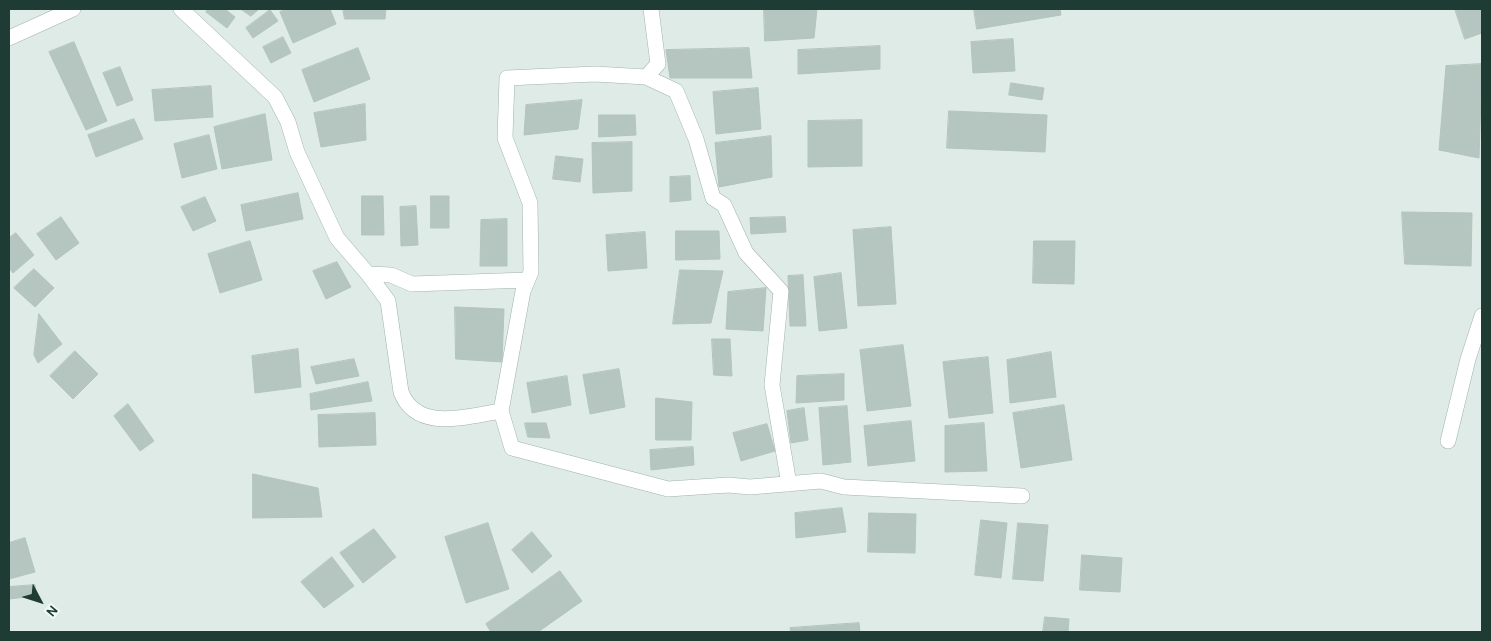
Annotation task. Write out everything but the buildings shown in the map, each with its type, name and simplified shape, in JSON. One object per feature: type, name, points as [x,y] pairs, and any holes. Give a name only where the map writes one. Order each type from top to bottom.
[{"type":"street","points":[[9,38],[73,9]]},
{"type":"street","points":[[181,9],[275,98],[288,122],[297,152],[337,238],[388,300],[401,392],[406,404],[418,414],[443,420],[502,410]]},
{"type":"street","points":[[646,77],[658,64],[651,9]]},
{"type":"street","points":[[789,484],[772,385],[781,291],[746,253],[724,204],[713,198],[696,139],[676,91],[646,77],[594,74],[507,78],[505,138],[530,203],[531,272],[523,291],[502,410],[512,448],[668,489],[728,485],[750,487],[789,484],[821,481],[844,487],[1022,496]]},
{"type":"street","points":[[368,274],[391,275],[412,284],[527,280]]},
{"type":"street","points":[[1448,441],[1468,359],[1482,316]]}]
